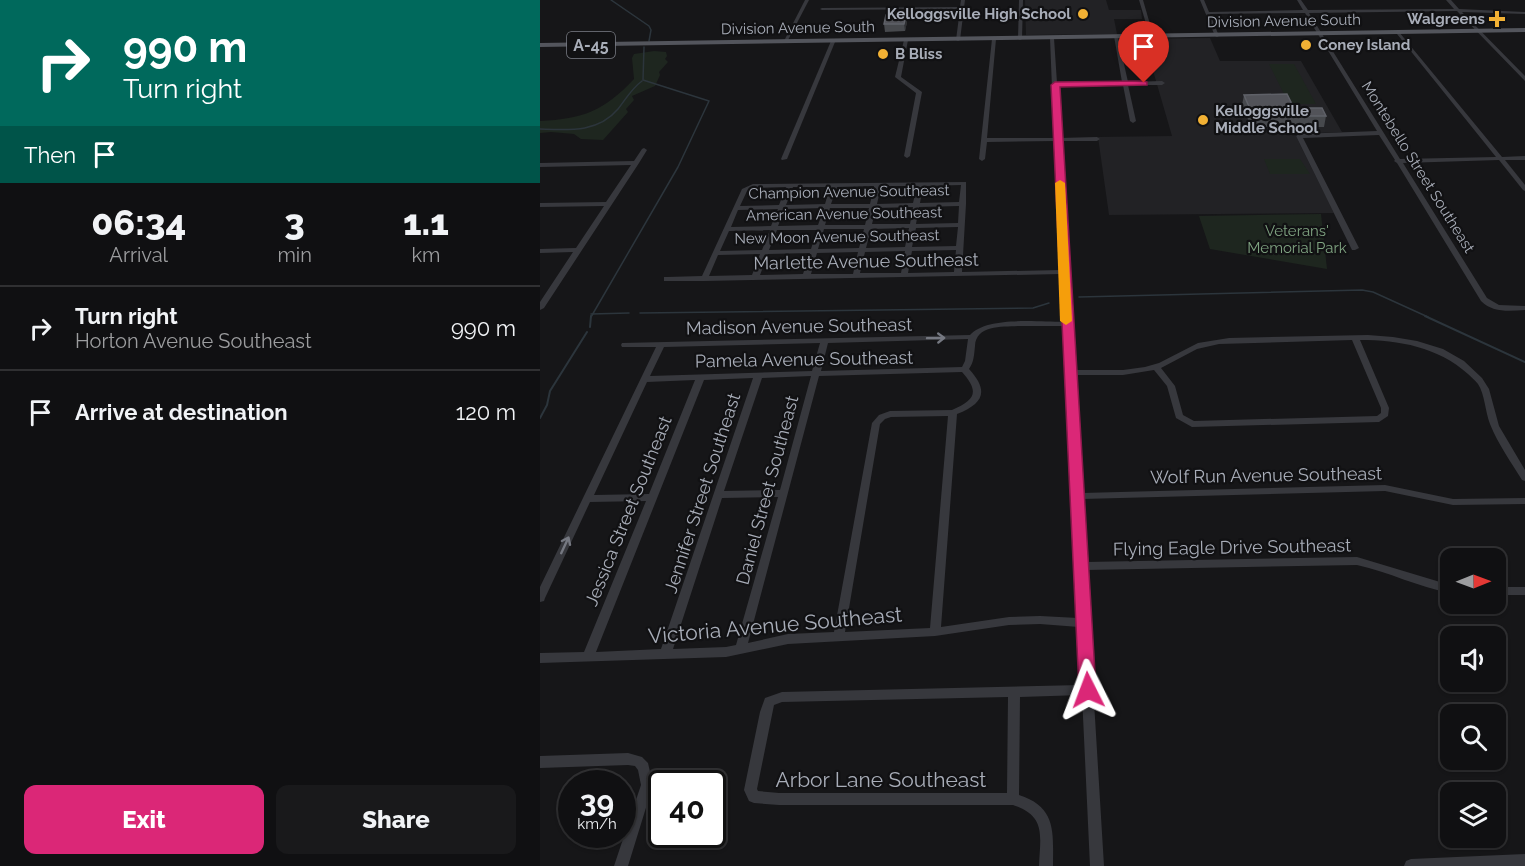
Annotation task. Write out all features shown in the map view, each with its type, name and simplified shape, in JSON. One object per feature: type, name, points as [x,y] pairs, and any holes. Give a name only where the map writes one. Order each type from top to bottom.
[{"type":"main road","name":"Division Avenue South","points":[[540,45],[1525,30]]},
{"type":"street","points":[[785,42],[807,0]]},
{"type":"street","points":[[958,40],[963,0]]},
{"type":"street","points":[[1020,39],[1021,0]]},
{"type":"street","points":[[1142,0],[1152,37]]},
{"type":"street","points":[[1202,0],[1217,36]]},
{"type":"street","name":"Montebello Street Southeast","points":[[1299,0],[1484,299],[1499,309],[1525,308]]},
{"type":"street","points":[[1448,0],[1525,79]]},
{"type":"street","points":[[822,9],[962,8]]},
{"type":"street","points":[[1207,13],[1458,10],[1525,13]]},
{"type":"street","points":[[1399,33],[1525,189]]},
{"type":"street","points":[[1116,37],[1133,121]]},
{"type":"street","points":[[1052,38],[1097,866]]},
{"type":"street","points":[[982,159],[994,39]]},
{"type":"street","points":[[906,40],[897,74],[900,80],[919,92],[907,156]]},
{"type":"street","points":[[784,159],[833,42]]},
{"type":"street","points":[[1055,85],[1162,83]]},
{"type":"street","points":[[1355,248],[1300,135],[1381,133]]},
{"type":"street","points":[[983,140],[1097,139]]},
{"type":"street","points":[[541,304],[644,150]]},
{"type":"street","points":[[1397,161],[1525,158]]},
{"type":"street","points":[[540,165],[636,164]]},
{"type":"street","points":[[705,279],[744,190],[753,186],[964,183],[958,274]]},
{"type":"street","points":[[904,275],[920,184]]},
{"type":"street","points":[[806,277],[834,185]]},
{"type":"street","points":[[856,276],[878,185]]},
{"type":"street","points":[[755,278],[790,186]]},
{"type":"street","points":[[540,205],[609,204]]},
{"type":"street","name":"Champion Avenue Southeast","points":[[736,208],[963,204]]},
{"type":"street","name":"American Avenue Southeast","points":[[727,229],[961,225]]},
{"type":"street","name":"New Moon Avenue Southeast","points":[[716,253],[960,248]]},
{"type":"street","points":[[540,251],[577,250]]},
{"type":"street","name":"Marlette Avenue Southeast","points":[[667,279],[1065,272]]},
{"type":"street","points":[[839,636],[876,423],[882,417],[891,414],[953,413],[968,407],[979,392],[978,385],[964,369],[970,361],[972,337],[980,329],[995,325],[1066,324]]},
{"type":"street","name":"Madison Avenue Southeast","points":[[625,345],[972,337]]},
{"type":"street","points":[[1069,373],[1130,372],[1156,366],[1190,349],[1212,343],[1354,338],[1397,339],[1432,348],[1456,360],[1483,386],[1491,417],[1525,478]]},
{"type":"street","points":[[1156,366],[1171,386],[1179,416],[1192,424],[1375,419],[1384,414],[1383,403],[1354,338]]},
{"type":"street","name":"Daniel Street Southeast","points":[[741,649],[825,340]]},
{"type":"street","points":[[540,598],[661,344]]},
{"type":"street","name":"Pamela Avenue Southeast","points":[[645,379],[964,369]]},
{"type":"street","name":"Jennifer Street Southeast","points":[[665,655],[758,376]]},
{"type":"street","name":"Jessica Street Southeast","points":[[588,657],[700,378]]},
{"type":"street","points":[[935,632],[953,413]]},
{"type":"street","name":"Wolf Run Avenue Southeast","points":[[1078,496],[1384,488],[1453,502],[1525,501]]},
{"type":"street","points":[[718,495],[783,493]]},
{"type":"street","points":[[586,499],[651,497]]},
{"type":"street","name":"Flying Eagle Drive Southeast","points":[[1081,566],[1357,561],[1377,565],[1440,588]]},
{"type":"street","points":[[1506,591],[1525,591]]},
{"type":"street","name":"Victoria Avenue Southeast","points":[[540,658],[726,652],[788,639],[935,632],[1009,621],[1040,620],[1084,623]]},
{"type":"street","points":[[1013,799],[1014,690],[1088,690]]},
{"type":"street","name":"Arbor Lane Southeast","points":[[1014,690],[782,697],[769,702],[750,790],[754,796],[779,799],[1013,799],[1031,803],[1041,813],[1046,828],[1046,866]]},
{"type":"street","points":[[540,762],[628,759],[638,761],[644,767],[646,785],[621,866]]},
{"type":"street","points":[[1411,866],[1525,861]]},
{"type":"shaded area","name":"Kelloggsville High School","points":[[1025,0],[1106,0],[1109,10],[1141,10],[1142,19],[1114,19],[1117,34],[1026,35]]},
{"type":"shaded area","name":"Kelloggsville Middle School","points":[[1210,38],[1220,61],[1301,61],[1342,132],[1295,134],[1334,213],[1109,215],[1098,137],[1172,136],[1147,50],[1122,50],[1120,41],[1124,39]]},
{"type":"green space","points":[[666,52],[665,59],[668,62],[659,72],[655,86],[632,96],[634,100],[626,109],[628,112],[603,140],[581,139],[574,134],[540,133],[540,121],[581,115],[613,99],[634,79],[632,58],[634,54]]},
{"type":"green space","points":[[1269,64],[1294,64],[1316,104],[1289,104]]},
{"type":"green space","points":[[1264,159],[1300,159],[1310,174],[1270,174]]},
{"type":"green space","name":"Veterans' Memorial Park","points":[[1321,214],[1327,269],[1210,249],[1199,216]]},
{"type":"building","points":[[886,15],[906,15],[904,24],[884,24]]},
{"type":"building","points":[[1287,94],[1294,108],[1322,108],[1326,116],[1253,116],[1244,95]]},
{"type":"waterway","points":[[611,0],[649,26],[651,30],[649,41]]},
{"type":"waterway","points":[[593,314],[678,167],[709,101],[643,80],[644,47]]},
{"type":"waterway","points":[[540,129],[582,128],[601,122],[610,117],[642,81]]},
{"type":"waterway","points":[[1079,297],[1362,290],[1373,292],[1428,317]]},
{"type":"waterway","points":[[640,313],[1033,308],[1049,303]]},
{"type":"waterway","points":[[593,314],[629,313]]},
{"type":"waterway","points":[[590,327],[591,316]]},
{"type":"waterway","points":[[1425,316],[1525,362]]},
{"type":"waterway","points":[[540,418],[547,405],[550,391],[587,332]]},
{"type":"slow traffic","points":[[1060,183],[1066,321]]},
{"type":"place","name":"Kelloggsville High School","points":[[1083,14]]},
{"type":"place","name":"Walgreens","points":[[1497,19]]},
{"type":"place","name":"Coney Island","points":[[1306,45]]},
{"type":"place","name":"B Bliss","points":[[883,54]]},
{"type":"place","name":"Kelloggsville Middle School","points":[[1203,120]]},
{"type":"route","points":[[1088,690],[1055,85],[1144,83]]}]
